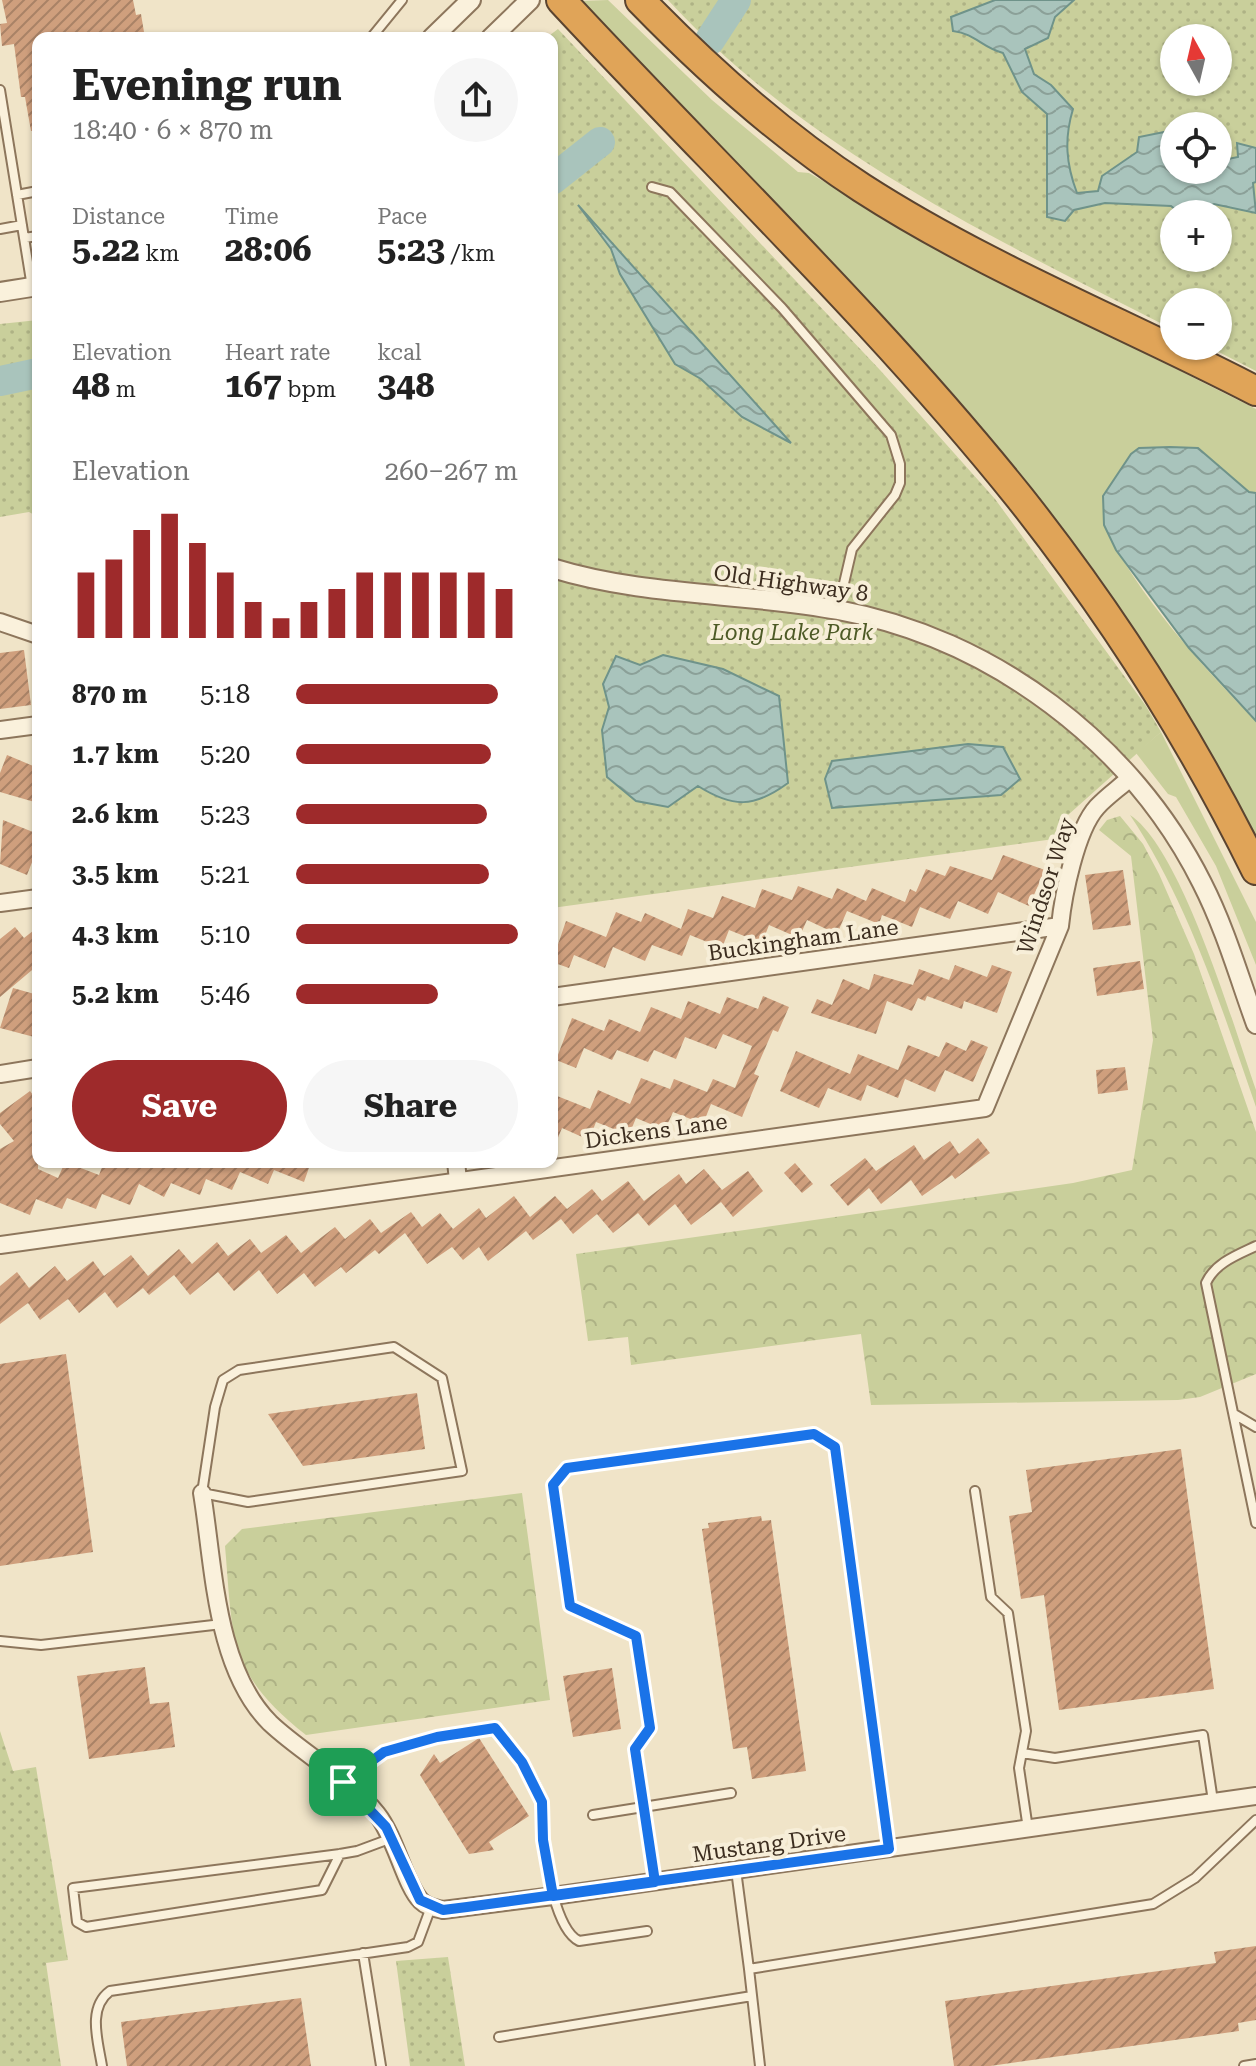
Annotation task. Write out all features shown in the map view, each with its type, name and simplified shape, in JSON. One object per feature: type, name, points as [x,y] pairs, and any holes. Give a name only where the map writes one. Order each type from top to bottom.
[{"type":"highway","points":[[561,0],[940,405],[1020,499],[1140,665],[1193,752],[1256,870]]},
{"type":"highway","points":[[640,0],[735,92],[862,188],[987,257],[1256,391]]},
{"type":"street","points":[[438,32],[471,0]]},
{"type":"street","points":[[497,32],[530,0]]},
{"type":"street","points":[[0,292],[32,287]]},
{"type":"street","name":"Old Highway 8","points":[[558,570],[622,586],[838,610],[915,631],[1004,673],[1080,728],[1130,778],[1177,839],[1202,882],[1256,1024]]},
{"type":"street","points":[[0,622],[32,633]]},
{"type":"street","points":[[0,730],[32,726]]},
{"type":"street","name":"Windsor Way","points":[[985,1108],[1060,926],[1062,899],[1087,822],[1095,809],[1130,778]]},
{"type":"street","points":[[0,903],[32,899]]},
{"type":"street","name":"Buckingham Lane","points":[[558,996],[1060,926]]},
{"type":"street","points":[[0,1074],[32,1069]]},
{"type":"street","name":"Dickens Lane","points":[[558,1166],[985,1108]]},
{"type":"street","points":[[457,1168],[458,1180]]},
{"type":"street","name":"Dickens Lane","points":[[0,1245],[546,1168]]},
{"type":"street","points":[[202,1493],[231,1662],[255,1705],[376,1813],[392,1837],[420,1900],[431,1907]]},
{"type":"street","name":"Mustang Drive","points":[[431,1907],[443,1910],[553,1896],[1256,1796]]},
{"type":"lane","points":[[376,32],[402,0]]},
{"type":"lane","points":[[0,90],[32,274]]},
{"type":"lane","points":[[652,187],[670,192],[782,308],[891,435],[900,464],[900,483],[895,495],[852,549],[838,610]]},
{"type":"lane","points":[[17,195],[32,192]]},
{"type":"lane","points":[[0,229],[22,225]]},
{"type":"lane","points":[[24,238],[32,237]]},
{"type":"lane","points":[[1256,1246],[1226,1261],[1211,1273],[1206,1283],[1256,1523]]},
{"type":"lane","points":[[394,1347],[442,1378],[462,1471],[273,1500],[248,1502],[202,1493],[218,1391],[223,1380],[239,1370],[394,1347]]},
{"type":"lane","points":[[1234,1414],[1256,1427]]},
{"type":"lane","points":[[655,1882],[635,1749],[650,1728],[636,1636],[570,1606],[553,1485],[567,1468],[814,1434],[835,1447],[889,1849]]},
{"type":"lane","points":[[975,1491],[991,1597],[1008,1613],[1026,1731],[1019,1768],[1028,1829]]},
{"type":"lane","points":[[0,1641],[41,1645],[223,1624]]},
{"type":"lane","points":[[343,1782],[384,1752],[437,1737],[495,1728],[522,1762],[542,1802],[543,1840],[553,1896],[572,1937],[579,1941],[647,1931]]},
{"type":"lane","points":[[1022,1753],[1055,1758],[1203,1735],[1213,1802]]},
{"type":"lane","points":[[593,1815],[731,1793]]},
{"type":"lane","points":[[749,1969],[1153,1904],[1195,1878],[1256,1820]]},
{"type":"lane","points":[[340,1854],[322,1890],[86,1927],[77,1922],[73,1888],[340,1854],[357,1851],[392,1837]]},
{"type":"lane","points":[[736,1870],[760,2066]]},
{"type":"lane","points":[[102,2066],[96,2013],[100,1999],[110,1991],[408,1947],[418,1942],[431,1907]]},
{"type":"lane","points":[[363,1953],[381,2066]]},
{"type":"lane","points":[[499,2037],[752,1996]]},
{"type":"lane","points":[[1244,2066],[1256,2064]]},
{"type":"green space","points":[[608,0],[712,100],[798,172],[809,173],[994,278],[1256,409],[1256,493],[1249,492],[1198,448],[1139,448],[1104,525],[1134,577],[1172,629],[1256,721],[1256,848],[1174,690],[1097,574],[1059,524],[1018,475],[581,1]]},
{"type":"green space","points":[[668,0],[1256,0],[1256,371],[1232,359],[1232,288],[1160,288],[1160,323],[971,225],[842,147],[780,102],[722,54]]},
{"type":"green space","name":"Long Lake Park","points":[[558,29],[880,370],[995,499],[1146,706],[1161,732],[1068,815],[1061,838],[558,907],[558,32],[554,32]]},
{"type":"green space","points":[[32,321],[32,514],[0,517],[0,324]]},
{"type":"green space","points":[[1161,732],[1256,922],[1256,965],[1216,866],[1176,797],[1168,794],[1136,753]]},
{"type":"green space","points":[[1130,815],[1149,834],[1169,864],[1187,901],[1256,1090],[1256,1107],[1187,920]]},
{"type":"green space","points":[[1120,816],[1143,844],[1194,954],[1256,1132],[1256,1374],[1200,1397],[1178,1400],[871,1405],[861,1334],[631,1365],[628,1337],[588,1341],[576,1254],[1073,1183],[1132,1170],[1153,1040],[1131,856],[1099,830],[1107,820]]},
{"type":"green space","points":[[522,1493],[550,1700],[306,1735],[261,1692],[239,1652],[230,1606],[225,1546],[242,1529]]},
{"type":"green space","points":[[0,1731],[13,1771],[36,1767],[68,1960],[46,1963],[61,2066],[0,2066]]},
{"type":"green space","points":[[448,1957],[465,2066],[410,2066],[396,1961]]},
{"type":"water","points":[[995,0],[1074,0],[1055,17],[1048,38],[1025,49],[1034,74],[1051,85],[1073,109],[1068,151],[1070,172],[1077,193],[1098,191],[1102,176],[1137,152],[1139,137],[1160,133],[1160,184],[1232,184],[1232,158],[1238,157],[1237,143],[1256,148],[1256,182],[1253,183],[1256,213],[1232,208],[1232,200],[1160,200],[1160,206],[1105,203],[1074,210],[1065,221],[1047,217],[1047,114],[1022,92],[1003,53],[953,31],[951,17]]},
{"type":"water","points":[[578,205],[791,443],[742,417],[701,379],[675,364],[620,274],[611,249]]},
{"type":"water","points":[[1139,448],[1198,448],[1249,492],[1256,493],[1256,721],[1189,648],[1116,550],[1104,525],[1103,496],[1131,454]]},
{"type":"water","points":[[663,655],[723,669],[779,696],[788,783],[765,797],[743,802],[722,798],[698,786],[668,807],[636,801],[607,777],[602,730],[609,707],[603,684],[616,656],[640,665]]},
{"type":"water","points":[[968,744],[1003,747],[1020,779],[1001,795],[832,808],[825,779],[832,761]]},
{"type":"building","points":[[2,0],[133,0],[136,15],[141,14],[144,32],[32,32],[31,131],[25,97],[21,97],[14,44],[2,46],[0,24],[7,23]]},
{"type":"building","points":[[24,650],[31,705],[0,709],[0,653]]},
{"type":"building","points":[[7,755],[32,765],[32,801],[0,792],[0,773]]},
{"type":"building","points":[[3,820],[32,832],[32,862],[27,875],[0,864]]},
{"type":"building","points":[[1003,855],[1045,870],[1029,906],[998,892],[988,914],[958,901],[950,919],[920,907],[912,927],[882,915],[879,924],[847,911],[837,934],[807,920],[799,938],[769,925],[762,943],[729,930],[722,948],[690,935],[682,956],[652,945],[645,961],[613,947],[605,968],[574,955],[569,968],[558,964],[558,944],[566,921],[606,937],[616,912],[641,922],[645,913],[681,929],[688,909],[713,918],[722,896],[755,908],[762,889],[792,900],[798,886],[832,899],[837,888],[866,901],[872,888],[905,902],[910,889],[916,892],[926,869],[945,876],[950,866],[992,880]]},
{"type":"building","points":[[1123,870],[1131,925],[1093,930],[1085,875]]},
{"type":"building","points":[[15,927],[24,938],[32,932],[32,970],[0,997],[0,939]]},
{"type":"building","points":[[1140,961],[1144,989],[1097,996],[1093,968]]},
{"type":"building","points":[[955,965],[987,977],[992,965],[1012,972],[997,1013],[964,1001],[962,1009],[927,996],[925,1001],[918,998],[912,1011],[887,1001],[876,1034],[811,1013],[817,999],[832,1005],[843,979],[869,990],[874,974],[913,985],[919,969],[949,980]]},
{"type":"building","points":[[13,988],[32,993],[32,1036],[0,1028]]},
{"type":"building","points":[[763,996],[789,1007],[778,1032],[773,1030],[754,1074],[759,1076],[742,1117],[711,1104],[703,1124],[673,1112],[665,1130],[636,1118],[629,1135],[596,1122],[589,1140],[562,1128],[558,1138],[558,1096],[590,1109],[598,1090],[630,1104],[641,1078],[670,1089],[674,1079],[707,1092],[713,1079],[735,1088],[752,1046],[723,1034],[716,1049],[685,1037],[676,1059],[654,1050],[648,1062],[617,1050],[612,1060],[584,1048],[576,1068],[558,1061],[572,1018],[604,1031],[609,1019],[640,1032],[651,1007],[681,1019],[688,1001],[720,1014],[727,997],[758,1009]]},
{"type":"building","points":[[971,1040],[988,1047],[973,1082],[945,1070],[935,1092],[905,1079],[898,1098],[867,1085],[861,1101],[828,1088],[819,1108],[780,1091],[796,1051],[850,1074],[858,1054],[898,1070],[908,1045],[939,1057],[946,1042],[966,1051]]},
{"type":"building","points":[[1125,1067],[1128,1090],[1098,1094],[1096,1070]]},
{"type":"building","points":[[30,1091],[32,1168],[58,1178],[62,1168],[81,1168],[99,1175],[102,1168],[309,1168],[304,1182],[274,1170],[268,1184],[240,1172],[232,1190],[206,1179],[200,1195],[171,1183],[164,1197],[139,1184],[130,1205],[102,1194],[96,1209],[67,1198],[62,1209],[36,1199],[30,1215],[0,1203],[0,1149],[14,1141],[0,1124],[0,1113]]},
{"type":"building","points":[[978,1138],[990,1153],[955,1179],[952,1175],[922,1196],[911,1180],[881,1204],[869,1188],[848,1206],[830,1185],[865,1158],[876,1171],[914,1145],[924,1160],[950,1141],[959,1154]]},
{"type":"building","points":[[795,1163],[813,1184],[802,1193],[784,1173]]},
{"type":"building","points":[[704,1169],[722,1190],[748,1171],[763,1191],[733,1217],[721,1202],[691,1225],[675,1204],[649,1226],[638,1213],[613,1233],[597,1214],[573,1234],[561,1219],[533,1240],[526,1231],[488,1261],[479,1247],[463,1260],[452,1247],[427,1264],[405,1233],[379,1254],[375,1250],[346,1273],[341,1267],[315,1287],[304,1273],[277,1294],[259,1270],[234,1291],[218,1272],[190,1295],[174,1275],[149,1295],[143,1288],[117,1308],[105,1292],[79,1313],[68,1299],[40,1320],[28,1303],[0,1324],[0,1286],[17,1272],[29,1288],[55,1266],[67,1281],[93,1261],[104,1276],[131,1255],[148,1276],[179,1249],[192,1264],[217,1242],[228,1256],[250,1239],[261,1253],[286,1235],[301,1253],[335,1227],[345,1239],[370,1219],[381,1233],[411,1212],[422,1227],[440,1213],[453,1229],[479,1208],[486,1218],[514,1196],[530,1217],[555,1196],[567,1209],[592,1189],[602,1201],[628,1181],[644,1201],[679,1174],[686,1184]]},
{"type":"building","points":[[66,1354],[93,1552],[0,1566],[0,1364]]},
{"type":"building","points":[[417,1393],[425,1449],[303,1466],[268,1414]]},
{"type":"building","points":[[1181,1449],[1214,1689],[1059,1710],[1044,1595],[1021,1599],[1009,1516],[1032,1512],[1026,1470]]},
{"type":"building","points":[[761,1516],[762,1521],[771,1520],[806,1771],[752,1779],[747,1747],[733,1749],[702,1529],[709,1528],[708,1523]]},
{"type":"building","points":[[145,1667],[150,1704],[169,1702],[175,1747],[89,1759],[77,1676]]},
{"type":"building","points":[[612,1668],[621,1729],[573,1737],[563,1676]]},
{"type":"building","points":[[479,1738],[529,1816],[489,1842],[494,1850],[469,1854],[420,1775],[434,1754],[440,1763]]},
{"type":"building","points":[[1256,1946],[1256,2020],[1238,2023],[1239,2031],[990,2066],[954,2066],[945,2001],[1216,1963],[1214,1952]]},
{"type":"building","points":[[301,1998],[311,2066],[127,2066],[121,2022]]},
{"type":"waterway","points":[[710,40],[736,0]]},
{"type":"waterway","points":[[558,175],[600,142]]},
{"type":"waterway","points":[[0,381],[32,374]]},
{"type":"route","points":[[343,1782],[362,1798],[386,1827],[420,1900],[443,1910],[553,1896],[655,1882],[889,1849],[835,1447],[814,1434],[567,1468],[553,1485],[570,1606],[636,1636],[650,1728],[635,1749],[655,1882],[553,1896],[543,1840],[542,1802],[522,1762],[495,1728],[437,1737],[384,1752],[343,1782]]}]
